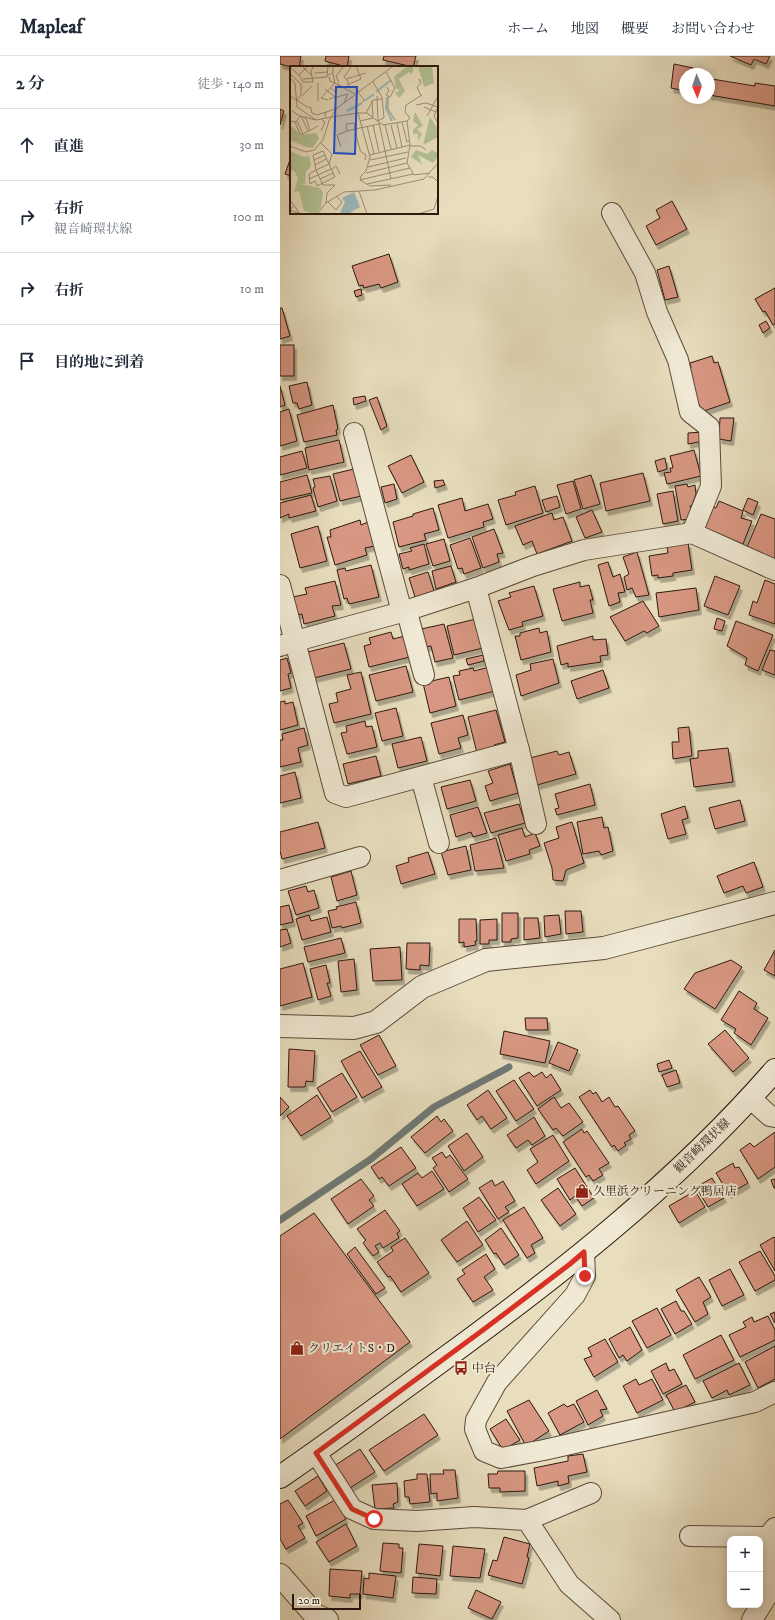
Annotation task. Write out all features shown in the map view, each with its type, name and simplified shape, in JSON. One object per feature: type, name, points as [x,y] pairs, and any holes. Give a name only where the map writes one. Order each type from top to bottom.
[{"type":"main road","points":[[280,1026],[354,1028],[376,1022],[422,987],[486,960],[604,948],[775,903]]},
{"type":"main road","name":"観音崎環状線","points":[[280,1477],[316,1453],[570,1264],[696,1154],[775,1070]]},
{"type":"main road","points":[[280,1574],[315,1614],[327,1620]]},
{"type":"street","points":[[612,213],[644,273],[657,312],[678,360],[690,412],[709,427],[711,486],[692,533]]},
{"type":"street","points":[[354,433],[402,612],[408,616],[424,676]]},
{"type":"street","points":[[288,644],[402,612],[476,588],[533,566],[584,550],[692,533],[775,570]]},
{"type":"street","points":[[280,585],[288,644],[335,793],[346,797],[519,750]]},
{"type":"street","points":[[476,588],[519,750],[536,824]]},
{"type":"street","points":[[421,777],[439,843]]},
{"type":"street","points":[[280,880],[360,857]]},
{"type":"street","points":[[750,1098],[770,1116],[775,1117]]},
{"type":"street","points":[[584,1252],[585,1276],[575,1295],[497,1382],[476,1420],[475,1429],[484,1451],[501,1458],[544,1450],[755,1402],[775,1392]]},
{"type":"street","points":[[316,1453],[352,1509],[374,1519],[417,1521],[474,1517],[526,1520],[591,1493]]},
{"type":"street","points":[[526,1520],[569,1584],[610,1620]]},
{"type":"street","points":[[690,1536],[771,1532],[768,1594],[752,1620]]},
{"type":"building","points":[[280,56],[301,56],[299,66],[290,67],[280,64]]},
{"type":"building","points":[[326,56],[349,56],[347,66],[325,61]]},
{"type":"building","points":[[384,56],[416,56],[413,66],[383,60]]},
{"type":"building","points":[[730,56],[770,56],[766,64],[754,59],[751,65]]},
{"type":"building","points":[[674,64],[693,68],[679,68],[679,90],[671,88]]},
{"type":"building","points":[[715,79],[755,86],[755,83],[775,86],[775,106],[715,96]]},
{"type":"building","points":[[280,109],[284,111],[280,125]]},
{"type":"building","points":[[290,160],[290,176],[285,174]]},
{"type":"building","points":[[672,201],[687,229],[656,245],[646,226],[660,218],[656,210]]},
{"type":"building","points":[[389,254],[398,282],[381,288],[379,284],[364,288],[363,285],[359,286],[352,266]]},
{"type":"building","points":[[669,266],[678,297],[665,300],[657,270]]},
{"type":"building","points":[[775,288],[775,324],[773,325],[765,311],[763,312],[755,299]]},
{"type":"building","points":[[361,289],[362,295],[356,297],[354,291]]},
{"type":"building","points":[[280,308],[282,308],[290,336],[280,339]]},
{"type":"building","points":[[766,321],[770,328],[763,333],[759,325]]},
{"type":"building","points":[[280,345],[294,345],[294,376],[280,376]]},
{"type":"building","points":[[712,356],[714,363],[718,362],[730,402],[701,412],[688,369],[691,368],[690,363]]},
{"type":"building","points":[[307,382],[312,405],[299,409],[297,403],[293,403],[289,386]]},
{"type":"building","points":[[280,386],[285,405],[280,407]]},
{"type":"building","points":[[365,396],[366,401],[354,405],[353,398]]},
{"type":"building","points":[[377,397],[387,426],[381,430],[369,400]]},
{"type":"building","points":[[333,405],[338,429],[336,430],[337,435],[304,442],[297,415]]},
{"type":"building","points":[[289,409],[297,441],[280,446],[280,412]]},
{"type":"building","points":[[720,418],[734,418],[731,441],[719,439]]},
{"type":"building","points":[[703,432],[704,441],[688,444],[688,433]]},
{"type":"building","points":[[339,440],[344,462],[309,470],[305,448]]},
{"type":"building","points":[[694,450],[701,476],[667,484],[664,473],[671,472],[670,468],[673,468],[670,456]]},
{"type":"building","points":[[302,451],[307,468],[280,475],[280,457]]},
{"type":"building","points":[[411,455],[424,482],[402,493],[388,466]]},
{"type":"building","points":[[665,458],[667,469],[658,472],[655,461]]},
{"type":"building","points":[[354,469],[361,496],[340,501],[333,474]]},
{"type":"building","points":[[643,473],[650,501],[606,511],[600,483]]},
{"type":"building","points":[[307,475],[312,493],[280,500],[280,482]]},
{"type":"building","points":[[591,475],[600,504],[583,509],[574,480]]},
{"type":"building","points":[[330,476],[337,501],[318,507],[313,488],[315,487],[313,479]]},
{"type":"building","points":[[443,480],[445,485],[435,488],[434,481]]},
{"type":"building","points":[[573,481],[581,509],[566,514],[557,485]]},
{"type":"building","points":[[394,484],[397,499],[385,503],[381,487]]},
{"type":"building","points":[[687,484],[688,487],[695,485],[696,494],[692,505],[690,506],[692,515],[690,519],[681,520],[675,486]]},
{"type":"building","points":[[535,486],[543,513],[506,525],[498,500],[516,495],[515,492]]},
{"type":"building","points":[[673,491],[678,521],[663,524],[657,494]]},
{"type":"building","points":[[311,495],[316,511],[289,518],[289,514],[280,518],[280,503]]},
{"type":"building","points":[[557,496],[560,507],[546,512],[542,500]]},
{"type":"building","points":[[462,498],[465,511],[488,504],[493,519],[483,522],[484,527],[448,538],[438,505]]},
{"type":"building","points":[[748,498],[758,502],[753,515],[743,510]]},
{"type":"building","points":[[719,501],[743,511],[741,518],[752,521],[743,544],[705,528],[713,507],[716,508]]},
{"type":"building","points":[[433,508],[439,530],[424,534],[426,540],[399,547],[393,522]]},
{"type":"building","points":[[592,510],[602,532],[585,538],[576,517]]},
{"type":"building","points":[[552,513],[554,520],[563,517],[572,541],[537,554],[532,541],[523,545],[515,526]]},
{"type":"building","points":[[761,514],[775,519],[775,559],[747,547]]},
{"type":"building","points":[[360,520],[361,525],[368,522],[375,546],[365,548],[367,555],[335,565],[327,537],[331,537],[330,530]]},
{"type":"building","points":[[318,526],[327,561],[300,568],[291,534]]},
{"type":"building","points":[[494,529],[503,553],[497,554],[499,562],[483,568],[472,537]]},
{"type":"building","points":[[470,538],[481,568],[464,574],[462,568],[458,569],[450,545]]},
{"type":"building","points":[[444,539],[450,561],[433,566],[426,544]]},
{"type":"building","points":[[688,543],[692,570],[673,573],[673,576],[658,578],[658,575],[652,576],[649,556],[668,553],[667,547]]},
{"type":"building","points":[[424,544],[429,564],[409,570],[409,567],[403,569],[399,554],[412,551],[410,548]]},
{"type":"building","points":[[637,552],[649,595],[636,597],[632,588],[627,590],[624,577],[629,574],[623,557]]},
{"type":"building","points":[[608,562],[613,577],[620,574],[625,592],[618,593],[620,602],[609,606],[598,565]]},
{"type":"building","points":[[371,565],[379,597],[349,604],[347,598],[344,599],[337,570],[345,568],[346,571]]},
{"type":"building","points":[[451,566],[456,582],[436,589],[432,571]]},
{"type":"building","points":[[428,572],[434,591],[415,597],[409,578]]},
{"type":"building","points":[[715,576],[740,586],[728,615],[704,606]]},
{"type":"building","points":[[765,580],[775,584],[775,624],[749,615],[753,601],[757,603]]},
{"type":"building","points":[[335,581],[341,605],[332,606],[335,616],[304,624],[302,614],[297,615],[293,597],[307,594],[305,588]]},
{"type":"building","points":[[580,582],[580,587],[589,585],[593,600],[590,600],[593,613],[562,621],[553,589]]},
{"type":"building","points":[[534,586],[543,616],[522,622],[523,626],[509,630],[498,601],[511,597],[509,593]]},
{"type":"building","points":[[696,588],[699,610],[659,617],[656,593]]},
{"type":"building","points":[[643,601],[659,626],[647,633],[644,631],[625,641],[610,617]]},
{"type":"building","points":[[717,618],[725,621],[722,631],[714,629]]},
{"type":"building","points":[[476,619],[483,648],[454,655],[447,626]]},
{"type":"building","points":[[736,621],[773,635],[758,671],[745,665],[747,658],[727,646]]},
{"type":"building","points":[[444,624],[453,658],[435,662],[431,646],[425,647],[421,629]]},
{"type":"building","points":[[539,628],[540,633],[547,631],[551,652],[521,660],[515,636],[520,636],[520,633]]},
{"type":"building","points":[[391,632],[393,639],[405,636],[410,657],[369,667],[364,646],[371,644],[369,638]]},
{"type":"building","points":[[593,636],[593,640],[606,639],[608,655],[600,656],[601,662],[568,667],[568,663],[561,665],[557,646]]},
{"type":"building","points":[[344,643],[351,669],[314,678],[308,652]]},
{"type":"building","points":[[770,650],[775,651],[775,675],[762,670]]},
{"type":"building","points":[[483,655],[484,661],[468,665],[466,659]]},
{"type":"building","points":[[287,658],[291,673],[288,674],[291,688],[280,691],[280,660]]},
{"type":"building","points":[[553,659],[559,683],[521,696],[516,675],[531,670],[530,664]]},
{"type":"building","points":[[406,666],[413,692],[376,701],[369,675]]},
{"type":"building","points":[[489,667],[495,691],[459,700],[453,676],[460,675],[459,671],[473,668],[474,671]]},
{"type":"building","points":[[603,670],[609,688],[577,699],[571,681]]},
{"type":"building","points":[[361,672],[371,714],[334,723],[329,704],[338,702],[336,693],[351,689],[347,675]]},
{"type":"building","points":[[449,677],[456,706],[430,713],[423,683]]},
{"type":"building","points":[[285,701],[285,704],[293,702],[298,725],[280,730],[280,702]]},
{"type":"building","points":[[396,708],[403,736],[382,741],[375,713]]},
{"type":"building","points":[[496,710],[505,742],[494,745],[495,748],[477,753],[468,717]]},
{"type":"building","points":[[463,715],[468,735],[458,738],[461,748],[439,754],[431,723]]},
{"type":"building","points":[[365,721],[366,727],[372,726],[377,747],[347,754],[341,733],[347,732],[346,726]]},
{"type":"building","points":[[689,727],[692,756],[673,759],[672,742],[679,742],[678,728]]},
{"type":"building","points":[[304,728],[308,745],[298,748],[301,762],[280,767],[280,740],[283,740],[282,734]]},
{"type":"building","points":[[421,737],[427,761],[398,768],[392,744]]},
{"type":"building","points":[[728,748],[733,782],[694,787],[690,759],[698,758],[698,751]]},
{"type":"building","points":[[557,751],[559,755],[569,752],[576,774],[537,785],[530,758]]},
{"type":"building","points":[[376,756],[381,776],[348,784],[343,764]]},
{"type":"building","points":[[510,764],[518,793],[490,801],[485,786],[493,783],[488,771]]},
{"type":"building","points":[[295,772],[301,798],[280,803],[280,776]]},
{"type":"building","points":[[470,780],[476,801],[447,809],[441,787]]},
{"type":"building","points":[[590,784],[595,805],[557,815],[555,809],[559,808],[555,794]]},
{"type":"building","points":[[740,800],[745,821],[715,829],[709,808]]},
{"type":"building","points":[[519,804],[525,823],[491,833],[484,813]]},
{"type":"building","points":[[685,806],[688,818],[682,820],[686,834],[668,839],[661,814]]},
{"type":"building","points":[[478,807],[487,833],[473,837],[471,832],[456,837],[450,815]]},
{"type":"building","points":[[602,817],[604,828],[608,827],[613,851],[601,855],[599,851],[583,854],[577,822]]},
{"type":"building","points":[[318,822],[325,848],[282,859],[280,851],[280,832]]},
{"type":"building","points":[[572,822],[584,863],[566,870],[563,881],[553,880],[552,868],[544,843],[559,838],[556,827]]},
{"type":"building","points":[[522,828],[525,837],[535,833],[540,846],[529,850],[530,854],[506,861],[498,835]]},
{"type":"building","points":[[496,838],[504,868],[475,871],[470,845]]},
{"type":"building","points":[[466,846],[471,870],[448,875],[441,852]]},
{"type":"building","points":[[428,852],[435,874],[401,884],[396,866],[409,862],[408,858]]},
{"type":"building","points":[[754,862],[763,887],[746,893],[743,886],[724,893],[717,876]]},
{"type":"building","points":[[351,871],[357,895],[337,901],[331,877]]},
{"type":"building","points":[[306,886],[308,892],[314,890],[319,908],[296,915],[288,891]]},
{"type":"building","points":[[356,902],[361,923],[342,928],[341,926],[332,928],[328,911],[337,909],[336,907]]},
{"type":"building","points":[[289,905],[293,922],[280,925],[280,907]]},
{"type":"building","points":[[565,911],[581,911],[583,932],[566,934]]},
{"type":"building","points":[[502,913],[518,913],[518,938],[511,939],[511,942],[502,942]]},
{"type":"building","points":[[309,915],[311,921],[327,917],[331,932],[302,940],[296,919]]},
{"type":"building","points":[[559,915],[561,934],[545,937],[544,916]]},
{"type":"building","points":[[524,918],[538,918],[540,938],[524,940]]},
{"type":"building","points":[[459,919],[476,919],[476,945],[464,947],[464,942],[459,943]]},
{"type":"building","points":[[497,919],[497,940],[489,940],[489,944],[480,944],[480,920]]},
{"type":"building","points":[[287,929],[291,943],[280,947],[280,930]]},
{"type":"building","points":[[341,938],[345,953],[308,962],[304,947]]},
{"type":"building","points":[[407,943],[430,943],[429,966],[420,965],[420,970],[406,969]]},
{"type":"building","points":[[400,947],[402,980],[373,981],[370,949]]},
{"type":"building","points":[[775,950],[775,976],[764,970]]},
{"type":"building","points":[[354,959],[357,990],[341,992],[338,961]]},
{"type":"building","points":[[731,960],[742,967],[715,1009],[684,989],[695,973]]},
{"type":"building","points":[[303,963],[312,997],[280,1006],[280,969]]},
{"type":"building","points":[[326,965],[330,983],[327,983],[331,996],[318,1000],[310,969]]},
{"type":"building","points":[[739,991],[757,1003],[754,1009],[768,1018],[751,1045],[734,1033],[736,1029],[721,1020]]},
{"type":"building","points":[[525,1018],[547,1018],[548,1030],[526,1030]]},
{"type":"building","points":[[725,1030],[749,1058],[733,1072],[708,1044]]},
{"type":"building","points":[[504,1031],[550,1041],[545,1063],[500,1054]]},
{"type":"building","points":[[379,1035],[396,1066],[378,1075],[360,1045]]},
{"type":"building","points":[[558,1042],[578,1050],[569,1071],[549,1063]]},
{"type":"building","points":[[289,1049],[315,1051],[313,1082],[306,1081],[305,1087],[288,1087]]},
{"type":"building","points":[[360,1051],[382,1087],[362,1098],[341,1061]]},
{"type":"building","points":[[669,1060],[672,1068],[659,1072],[657,1064]]},
{"type":"building","points":[[676,1070],[680,1083],[667,1087],[662,1075]]},
{"type":"building","points":[[529,1072],[534,1077],[542,1072],[546,1078],[551,1074],[561,1090],[537,1106],[519,1078]]},
{"type":"building","points":[[342,1073],[357,1097],[332,1112],[317,1088]]},
{"type":"building","points":[[514,1080],[534,1109],[516,1121],[496,1091]]},
{"type":"building","points":[[488,1090],[507,1118],[491,1129],[482,1116],[477,1120],[467,1105]]},
{"type":"building","points":[[590,1090],[593,1094],[596,1092],[602,1102],[609,1097],[615,1107],[618,1106],[635,1131],[629,1135],[631,1139],[624,1143],[626,1145],[618,1151],[614,1145],[612,1147],[579,1097]]},
{"type":"building","points":[[317,1095],[331,1117],[301,1136],[287,1116]]},
{"type":"building","points":[[280,1097],[289,1107],[280,1116]]},
{"type":"building","points":[[554,1097],[561,1108],[569,1103],[583,1122],[563,1136],[556,1128],[553,1130],[538,1109]]},
{"type":"building","points":[[437,1116],[441,1122],[444,1119],[453,1131],[425,1153],[411,1137]]},
{"type":"building","points":[[534,1117],[545,1136],[532,1145],[528,1140],[516,1148],[507,1135]]},
{"type":"building","points":[[582,1129],[584,1133],[587,1131],[609,1163],[599,1169],[603,1175],[593,1181],[589,1175],[586,1177],[563,1142]]},
{"type":"building","points":[[775,1132],[775,1167],[758,1179],[740,1150],[750,1143],[754,1147]]},
{"type":"building","points":[[467,1133],[483,1157],[464,1171],[448,1146]]},
{"type":"building","points":[[553,1135],[569,1161],[536,1184],[527,1170],[538,1162],[530,1149]]},
{"type":"building","points":[[401,1147],[416,1168],[389,1186],[382,1177],[379,1179],[371,1167]]},
{"type":"building","points":[[442,1152],[446,1158],[450,1155],[468,1179],[449,1192],[433,1168],[437,1165],[432,1158]]},
{"type":"building","points":[[733,1163],[735,1168],[739,1167],[748,1183],[729,1194],[716,1173]]},
{"type":"building","points":[[575,1168],[594,1198],[582,1206],[575,1196],[570,1200],[557,1179]]},
{"type":"building","points":[[432,1171],[444,1189],[417,1206],[402,1184],[418,1173],[422,1178]]},
{"type":"building","points":[[712,1178],[724,1198],[708,1207],[696,1187]]},
{"type":"building","points":[[361,1179],[374,1196],[369,1200],[374,1206],[348,1224],[331,1199]]},
{"type":"building","points":[[775,1179],[775,1188],[774,1188],[771,1180]]},
{"type":"building","points":[[492,1180],[495,1186],[503,1181],[515,1201],[505,1207],[509,1212],[498,1219],[479,1188]]},
{"type":"building","points":[[558,1188],[576,1214],[560,1226],[541,1200]]},
{"type":"building","points":[[695,1191],[705,1207],[679,1223],[669,1206]]},
{"type":"building","points":[[479,1197],[496,1220],[478,1232],[463,1208]]},
{"type":"building","points":[[524,1207],[543,1238],[531,1245],[535,1253],[527,1258],[503,1220]]},
{"type":"building","points":[[385,1210],[400,1231],[397,1233],[399,1238],[383,1248],[380,1243],[375,1246],[379,1252],[373,1256],[363,1243],[366,1240],[357,1229]]},
{"type":"building","points":[[314,1213],[410,1342],[280,1439],[280,1236]]},
{"type":"building","points":[[467,1221],[483,1245],[457,1262],[441,1240]]},
{"type":"building","points":[[501,1228],[519,1255],[504,1265],[496,1253],[494,1254],[485,1240]]},
{"type":"building","points":[[774,1237],[775,1238],[775,1271],[760,1245]]},
{"type":"building","points":[[405,1238],[429,1273],[401,1292],[390,1276],[388,1277],[377,1262],[393,1251],[391,1247]]},
{"type":"building","points":[[355,1247],[385,1288],[376,1294],[347,1254]]},
{"type":"building","points":[[760,1251],[775,1276],[775,1280],[755,1291],[739,1262]]},
{"type":"building","points":[[486,1254],[495,1269],[484,1277],[493,1290],[473,1302],[457,1279],[465,1274],[462,1270]]},
{"type":"building","points":[[730,1269],[744,1295],[722,1306],[709,1280]]},
{"type":"building","points":[[699,1277],[711,1297],[703,1302],[708,1314],[695,1322],[676,1290]]},
{"type":"building","points":[[676,1301],[681,1311],[684,1311],[692,1324],[675,1334],[661,1309]]},
{"type":"building","points":[[657,1308],[671,1335],[647,1348],[632,1321]]},
{"type":"building","points":[[775,1312],[775,1323],[770,1314]]},
{"type":"building","points":[[768,1316],[775,1330],[775,1340],[740,1357],[729,1335],[746,1327],[743,1322],[752,1317],[754,1322]]},
{"type":"building","points":[[630,1327],[642,1350],[627,1361],[623,1355],[619,1358],[609,1339]]},
{"type":"building","points":[[721,1335],[734,1360],[695,1379],[683,1355]]},
{"type":"building","points":[[605,1339],[618,1362],[594,1377],[584,1359],[592,1356],[588,1348]]},
{"type":"building","points":[[775,1346],[775,1379],[758,1388],[745,1362]]},
{"type":"building","points":[[666,1363],[669,1371],[674,1369],[682,1384],[663,1394],[651,1371]]},
{"type":"building","points":[[739,1363],[750,1385],[729,1395],[727,1390],[712,1398],[703,1381]]},
{"type":"building","points":[[636,1379],[639,1385],[652,1379],[663,1400],[637,1413],[623,1386]]},
{"type":"building","points":[[686,1385],[695,1402],[675,1412],[666,1395]]},
{"type":"building","points":[[597,1390],[607,1409],[600,1410],[603,1416],[588,1425],[576,1401]]},
{"type":"building","points":[[529,1400],[549,1431],[526,1446],[507,1411]]},
{"type":"building","points":[[564,1404],[567,1407],[574,1404],[584,1422],[560,1435],[548,1413]]},
{"type":"building","points":[[424,1414],[438,1435],[384,1471],[369,1450]]},
{"type":"building","points":[[506,1419],[520,1440],[503,1450],[490,1429]]},
{"type":"building","points":[[360,1449],[375,1472],[350,1488],[334,1466]]},
{"type":"building","points":[[583,1454],[587,1472],[568,1476],[569,1483],[558,1486],[558,1481],[537,1486],[534,1468],[568,1461],[568,1456]]},
{"type":"building","points":[[443,1470],[455,1470],[458,1498],[437,1501],[437,1493],[431,1494],[430,1474],[444,1474]]},
{"type":"building","points":[[498,1471],[525,1471],[525,1491],[500,1492],[500,1488],[489,1488],[488,1474],[497,1474]]},
{"type":"building","points":[[417,1474],[427,1474],[430,1502],[410,1504],[409,1497],[405,1497],[404,1481],[417,1479]]},
{"type":"building","points":[[318,1476],[327,1491],[305,1506],[295,1491]]},
{"type":"building","points":[[397,1483],[398,1502],[393,1504],[394,1508],[375,1509],[372,1485]]},
{"type":"building","points":[[288,1500],[303,1523],[298,1526],[305,1538],[286,1549],[280,1539],[280,1504]]},
{"type":"building","points":[[335,1500],[346,1519],[316,1536],[306,1516]]},
{"type":"building","points":[[346,1524],[357,1546],[329,1562],[316,1542]]},
{"type":"building","points":[[504,1537],[530,1544],[527,1557],[529,1558],[522,1584],[488,1575],[493,1560],[497,1561]]},
{"type":"building","points":[[383,1543],[399,1544],[399,1548],[403,1548],[401,1573],[380,1571]]},
{"type":"building","points":[[419,1544],[443,1546],[440,1576],[416,1573]]},
{"type":"building","points":[[453,1546],[485,1549],[480,1578],[450,1576]]},
{"type":"building","points":[[330,1569],[362,1571],[360,1594],[350,1594],[350,1598],[329,1596]]},
{"type":"building","points":[[369,1573],[396,1576],[393,1598],[363,1594],[364,1578],[369,1579]]},
{"type":"building","points":[[413,1577],[437,1579],[436,1594],[412,1593]]},
{"type":"building","points":[[476,1590],[501,1602],[492,1619],[468,1608]]},
{"type":"waterway","points":[[280,1220],[371,1159],[434,1107],[509,1067]]},
{"type":"place","name":"久里浜クリーニング鴨居店","points":[[582,1191]]},
{"type":"place","name":"クリエイトS・D","points":[[297,1348]]},
{"type":"place","name":"中台","points":[[461,1368]]},
{"type":"route","points":[[374,1519],[352,1509],[316,1453],[483,1330],[584,1252],[585,1276]]}]
